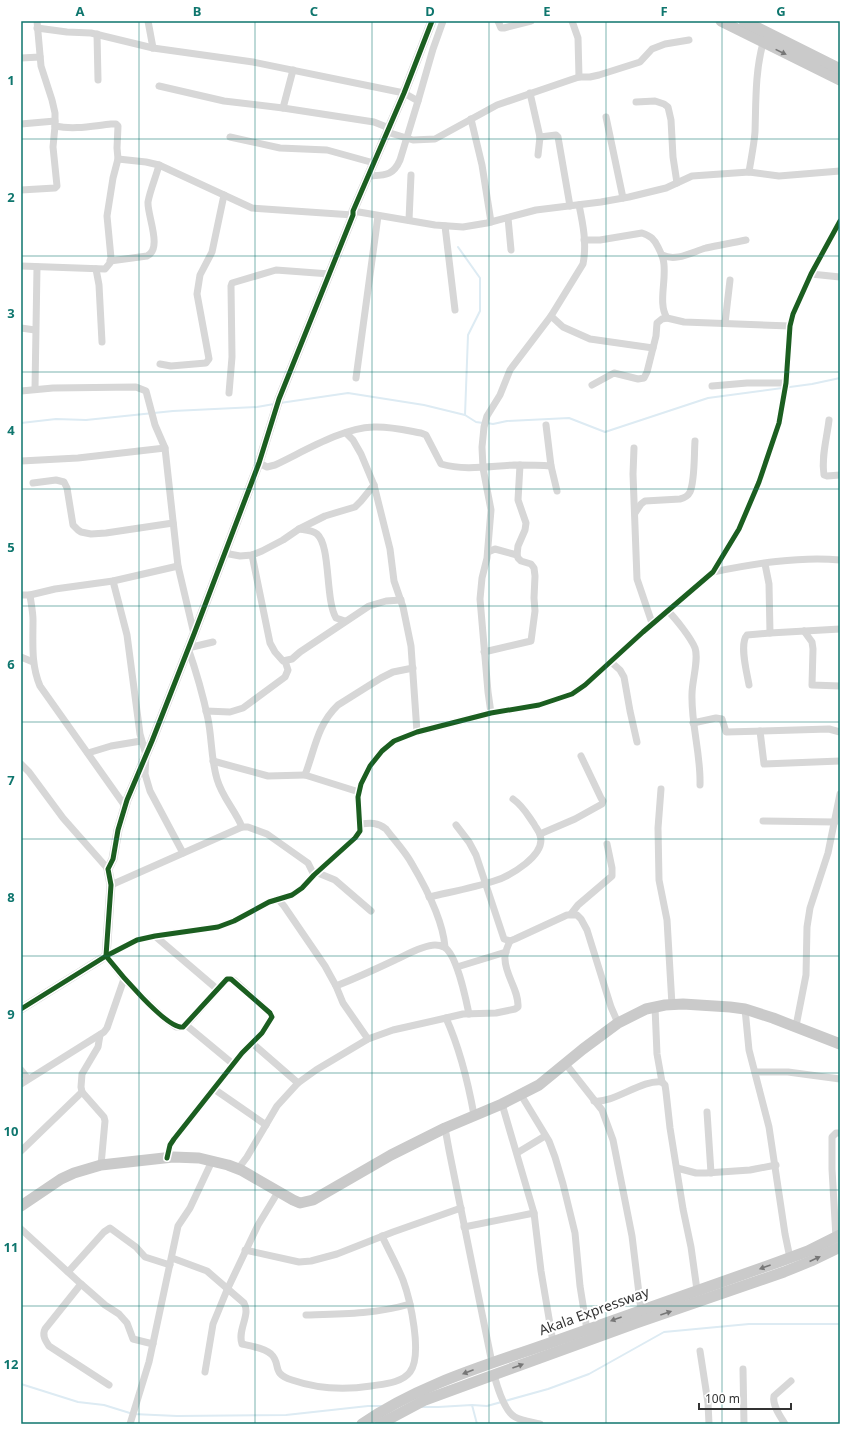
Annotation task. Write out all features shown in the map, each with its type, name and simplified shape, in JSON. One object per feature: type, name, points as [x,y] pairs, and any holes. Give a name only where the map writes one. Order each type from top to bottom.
[{"type":"main road","points":[[721,21],[840,80]]},
{"type":"main road","points":[[744,21],[840,69]]},
{"type":"main road","points":[[21,1206],[61,1179],[101,1164],[167,1158],[199,1158],[212,1161],[238,1169],[292,1200],[300,1202],[313,1200],[391,1155],[445,1128],[502,1104],[539,1085],[618,1023],[646,1009],[655,1007],[672,1004],[745,1009],[796,1026],[840,1044]]},
{"type":"main road","name":"Akala Expressway","points":[[380,1424],[401,1407],[492,1363],[553,1342],[575,1340],[587,1330],[838,1240]]},
{"type":"main road","name":"Akala Expressway","points":[[362,1424],[384,1409],[401,1407],[421,1398],[494,1374],[575,1340],[784,1272],[811,1261],[838,1240]]},
{"type":"street","points":[[148,21],[153,48]]},
{"type":"street","points":[[108,869],[113,859],[118,830],[125,806],[194,634],[259,463],[283,390],[353,213],[404,93],[432,21]]},
{"type":"street","points":[[369,176],[387,175],[397,168],[443,21]]},
{"type":"street","points":[[498,21],[501,28],[504,28],[531,21]]},
{"type":"street","points":[[572,21],[578,38],[579,77]]},
{"type":"street","points":[[21,190],[55,188],[56,186],[53,147],[55,123],[52,100],[41,66],[37,25],[67,32],[97,34],[153,48],[253,62],[404,93],[418,101]]},
{"type":"street","points":[[97,34],[98,80]]},
{"type":"street","points":[[159,86],[224,101],[283,108],[374,122],[388,130],[413,140],[434,139],[497,105],[579,77],[599,76],[640,62],[652,49],[665,44],[689,40]]},
{"type":"street","points":[[749,172],[755,134],[758,59],[763,43]]},
{"type":"street","points":[[21,58],[40,57]]},
{"type":"street","points":[[283,108],[293,70]]},
{"type":"street","points":[[530,93],[540,137],[538,155]]},
{"type":"street","points":[[636,102],[655,100],[668,107],[671,120],[673,157],[677,183]]},
{"type":"street","points":[[606,118],[623,198]]},
{"type":"street","points":[[471,119],[482,165],[491,222]]},
{"type":"street","points":[[21,124],[55,123],[64,128],[116,124],[118,126],[118,159],[113,178],[107,216],[110,261],[108,267],[105,269],[96,269],[21,266]]},
{"type":"street","points":[[540,137],[556,135],[558,137],[570,206]]},
{"type":"street","points":[[230,137],[280,148],[327,150],[374,163]]},
{"type":"street","points":[[118,159],[159,165],[252,208],[266,210],[353,213],[445,226],[463,227],[491,222],[536,210],[623,198],[666,188],[692,176],[749,172],[779,176],[840,171]]},
{"type":"street","points":[[110,261],[147,256],[152,253],[154,243],[148,203],[159,165]]},
{"type":"street","points":[[409,220],[411,175]]},
{"type":"street","points":[[160,364],[171,366],[206,363],[209,360],[197,294],[200,275],[212,252],[224,196]]},
{"type":"street","points":[[491,713],[480,599],[482,578],[488,552],[491,510],[483,468],[482,447],[484,427],[487,416],[500,395],[510,370],[551,316],[583,264],[585,256],[584,227],[579,205]]},
{"type":"street","points":[[356,378],[378,216]]},
{"type":"street","points":[[508,218],[511,250]]},
{"type":"street","points":[[22,1006],[106,956],[137,940],[218,927],[234,921],[269,902],[297,892],[356,838],[360,831],[359,792],[370,766],[382,751],[394,741],[417,732],[491,713],[538,705],[572,694],[585,685],[652,623],[713,572],[739,529],[759,482],[779,423],[786,383],[790,326],[793,314],[811,274],[837,231],[840,221]]},
{"type":"street","points":[[445,226],[455,310]]},
{"type":"street","points":[[584,240],[600,240],[642,233],[649,235],[653,239],[664,259],[664,317]]},
{"type":"street","points":[[664,259],[691,254],[706,248],[746,240]]},
{"type":"street","points":[[35,389],[37,267]]},
{"type":"street","points":[[96,269],[99,286],[102,342]]},
{"type":"street","points":[[229,393],[232,357],[232,283],[276,270],[330,274]]},
{"type":"street","points":[[811,274],[840,277]]},
{"type":"street","points":[[725,323],[730,280]]},
{"type":"street","points":[[551,316],[563,327],[590,339],[653,348]]},
{"type":"street","points":[[664,317],[684,322],[790,326]]},
{"type":"street","points":[[592,385],[614,373],[638,379],[644,378],[647,372],[656,336],[657,323],[664,317]]},
{"type":"street","points":[[21,328],[35,330]]},
{"type":"street","points":[[712,386],[786,383]]},
{"type":"street","points":[[21,391],[35,389],[136,387],[146,391],[155,424],[165,448],[178,566],[194,634]]},
{"type":"street","points":[[829,420],[824,452],[824,475],[840,474]]},
{"type":"street","points":[[546,425],[551,466],[557,491]]},
{"type":"street","points":[[259,463],[267,467],[275,465],[324,441],[346,433],[376,427],[421,433],[427,436],[441,464],[447,466],[483,468],[520,465],[551,466]]},
{"type":"street","points":[[346,433],[353,440],[361,454],[374,486],[390,549],[394,581],[401,600],[411,646],[417,732]]},
{"type":"street","points":[[635,513],[644,502],[680,499],[689,493],[692,483],[695,442]]},
{"type":"street","points":[[21,461],[78,458],[165,448]]},
{"type":"street","points":[[634,448],[633,474],[637,579],[652,623]]},
{"type":"street","points":[[484,652],[531,641],[535,611],[535,572],[531,564],[521,561],[517,554],[518,546],[525,530],[526,523],[518,500],[520,465]]},
{"type":"street","points":[[33,482],[56,480],[64,482],[67,488],[74,525],[78,530],[85,533],[106,533],[173,523]]},
{"type":"street","points":[[224,553],[235,556],[252,555],[283,540],[299,529],[325,516],[355,506],[374,486]]},
{"type":"street","points":[[299,529],[313,532],[318,536],[326,559],[329,596],[333,614],[336,618],[345,621]]},
{"type":"street","points":[[488,552],[496,549],[517,554]]},
{"type":"street","points":[[206,711],[230,712],[243,708],[285,677],[288,670],[285,662],[280,659],[270,643],[252,555]]},
{"type":"street","points":[[713,572],[803,558],[839,562]]},
{"type":"street","points":[[765,564],[769,584],[770,633]]},
{"type":"street","points":[[21,595],[30,595],[55,589],[113,581],[178,566]]},
{"type":"street","points":[[113,581],[126,635],[141,741],[146,755],[145,774],[150,791],[183,853]]},
{"type":"street","points":[[30,595],[33,618],[33,662],[36,677],[44,694],[125,806]]},
{"type":"street","points":[[285,662],[292,659],[345,621],[369,606],[386,601],[401,600]]},
{"type":"street","points":[[668,611],[678,622],[695,648],[696,657],[692,694],[693,723],[700,773],[700,785]]},
{"type":"street","points":[[749,685],[744,649],[745,638],[747,635],[840,629]]},
{"type":"street","points":[[804,631],[812,642],[812,685],[840,686]]},
{"type":"street","points":[[188,648],[212,642]]},
{"type":"street","points":[[188,648],[197,673],[206,711],[213,761],[218,781],[223,794],[242,827]]},
{"type":"street","points":[[21,657],[33,662]]},
{"type":"street","points":[[611,662],[620,670],[624,677],[630,711],[638,742]]},
{"type":"street","points":[[305,775],[316,739],[332,710],[381,678],[394,672],[413,668]]},
{"type":"street","points":[[693,723],[716,718],[722,719],[724,720],[726,732],[829,729],[840,732]]},
{"type":"street","points":[[760,731],[764,764],[840,761]]},
{"type":"street","points":[[88,753],[110,746],[141,741]]},
{"type":"street","points":[[540,834],[576,819],[602,804],[603,801],[581,756]]},
{"type":"street","points":[[213,761],[268,776],[305,775],[359,792]]},
{"type":"street","points":[[21,764],[29,772],[63,818],[108,869],[111,885],[106,956],[124,979],[170,1023],[180,1027],[186,1025],[218,989],[227,980],[231,979],[271,1015],[272,1018],[268,1024],[233,1064],[174,1138],[170,1145],[167,1158]]},
{"type":"street","points":[[661,789],[658,828],[659,880],[667,920],[672,1004]]},
{"type":"street","points":[[796,1026],[806,975],[807,928],[810,908],[824,867],[840,794]]},
{"type":"street","points":[[429,896],[486,884],[496,880],[510,873],[531,858],[539,850],[540,834],[520,804],[513,799]]},
{"type":"street","points":[[763,821],[835,822]]},
{"type":"street","points":[[360,824],[376,823],[386,829],[412,863],[429,896],[440,923],[444,936],[445,947],[450,953],[457,967],[465,993],[469,1014]]},
{"type":"street","points":[[456,825],[469,842],[476,856],[504,939],[510,941],[523,936],[562,916],[571,914],[576,915],[581,919],[587,930],[611,1007],[618,1023]]},
{"type":"street","points":[[111,885],[242,827],[248,827],[267,834],[308,863],[316,874],[335,880],[370,911]]},
{"type":"street","points":[[571,914],[578,905],[612,876],[612,868],[607,844]]},
{"type":"street","points":[[278,899],[326,966],[343,1002],[368,1039]]},
{"type":"street","points":[[155,936],[218,989]]},
{"type":"street","points":[[238,1169],[247,1157],[276,1106],[298,1083],[316,1070],[368,1039],[393,1030],[446,1018],[469,1014],[496,1014],[515,1010],[518,1007],[516,993],[506,966],[505,957],[510,941]]},
{"type":"street","points":[[336,986],[415,951],[434,945],[445,947]]},
{"type":"street","points":[[457,967],[506,952]]},
{"type":"street","points":[[21,1084],[100,1035],[107,1028],[124,979]]},
{"type":"street","points":[[655,1007],[657,1054],[662,1082],[665,1085],[670,1128],[697,1290]]},
{"type":"street","points":[[745,1009],[749,1050],[769,1127],[790,1258]]},
{"type":"street","points":[[446,1018],[454,1036],[467,1080],[474,1115]]},
{"type":"street","points":[[186,1025],[233,1064]]},
{"type":"street","points":[[100,1035],[98,1047],[82,1074],[80,1087],[82,1092],[104,1117],[105,1121],[101,1164]]},
{"type":"street","points":[[252,1043],[298,1083]]},
{"type":"street","points":[[566,1063],[602,1110],[613,1140],[632,1236],[641,1310]]},
{"type":"street","points":[[21,1070],[28,1079]]},
{"type":"street","points":[[755,1072],[788,1072],[840,1079]]},
{"type":"street","points":[[594,1101],[597,1102],[611,1098],[649,1083],[657,1081],[662,1082]]},
{"type":"street","points":[[214,1089],[266,1125]]},
{"type":"street","points":[[21,1151],[82,1092]]},
{"type":"street","points":[[521,1094],[555,1157],[573,1223],[587,1330]]},
{"type":"street","points":[[502,1104],[534,1213],[541,1271],[553,1342]]},
{"type":"street","points":[[706,1112],[711,1173]]},
{"type":"street","points":[[445,1128],[492,1363]]},
{"type":"street","points":[[838,1240],[832,1169],[832,1138],[836,1133],[840,1133]]},
{"type":"street","points":[[517,1153],[545,1136]]},
{"type":"street","points":[[130,1424],[153,1344],[180,1222],[190,1208],[212,1161]]},
{"type":"street","points":[[677,1168],[696,1173],[711,1173],[750,1170],[776,1165]]},
{"type":"street","points":[[205,1372],[214,1324],[227,1290],[258,1225],[278,1192]]},
{"type":"street","points":[[245,1250],[299,1262],[311,1261],[337,1254],[382,1236],[461,1208]]},
{"type":"street","points":[[464,1227],[534,1213]]},
{"type":"street","points":[[68,1272],[104,1232],[110,1228],[136,1247],[145,1257],[171,1261],[207,1272],[244,1303],[246,1306],[241,1336],[242,1344],[268,1352],[272,1356],[277,1371],[282,1376],[308,1385],[333,1388],[360,1388],[388,1383],[403,1378],[410,1372],[416,1353],[415,1331],[410,1304],[403,1280],[382,1236]]},
{"type":"street","points":[[21,1229],[105,1305],[119,1314],[127,1323],[133,1339],[153,1344]]},
{"type":"street","points":[[81,1284],[48,1324],[43,1332],[44,1338],[49,1346],[109,1385]]},
{"type":"street","points":[[306,1315],[373,1312],[410,1304]]},
{"type":"street","points":[[700,1351],[708,1403],[709,1424]]},
{"type":"street","points":[[742,1369],[744,1424]]},
{"type":"street","points":[[494,1374],[503,1400],[514,1416],[540,1424]]},
{"type":"street","points":[[785,1424],[774,1402],[774,1396],[790,1381]]},
{"type":"waterway","points":[[458,247],[480,278],[480,311],[468,335],[465,415]]},
{"type":"waterway","points":[[487,423],[493,424],[507,421],[569,418],[605,432],[708,398],[812,384],[840,378]]},
{"type":"waterway","points":[[280,403],[348,393],[424,405],[465,415],[476,422],[483,423]]},
{"type":"waterway","points":[[21,423],[56,419],[86,420],[173,411],[257,407],[274,404]]},
{"type":"waterway","points":[[422,1407],[472,1405],[487,1406],[548,1389],[589,1374],[664,1332],[749,1324],[840,1324]]},
{"type":"waterway","points":[[21,1384],[78,1402],[104,1405],[133,1414],[177,1416],[286,1415],[368,1406],[381,1406]]},
{"type":"waterway","points":[[472,1405],[477,1424]]},
{"type":"cycle path","points":[[167,1158],[170,1145],[174,1139],[242,1053],[262,1033],[272,1017],[270,1013],[231,979],[227,979],[183,1027],[166,1019],[155,1010],[106,956],[111,885],[108,869],[113,859],[118,830],[127,800],[194,634],[259,463],[279,399],[353,215],[353,211],[404,93],[432,21]]},
{"type":"cycle path","points":[[21,1009],[106,956],[137,940],[218,927],[234,921],[269,902],[292,895],[302,888],[314,875],[355,838],[360,831],[358,797],[361,784],[370,766],[382,751],[394,741],[417,732],[491,713],[539,705],[572,694],[585,685],[643,632],[713,572],[739,529],[759,482],[779,423],[786,383],[790,326],[793,314],[811,274],[840,221]]}]
